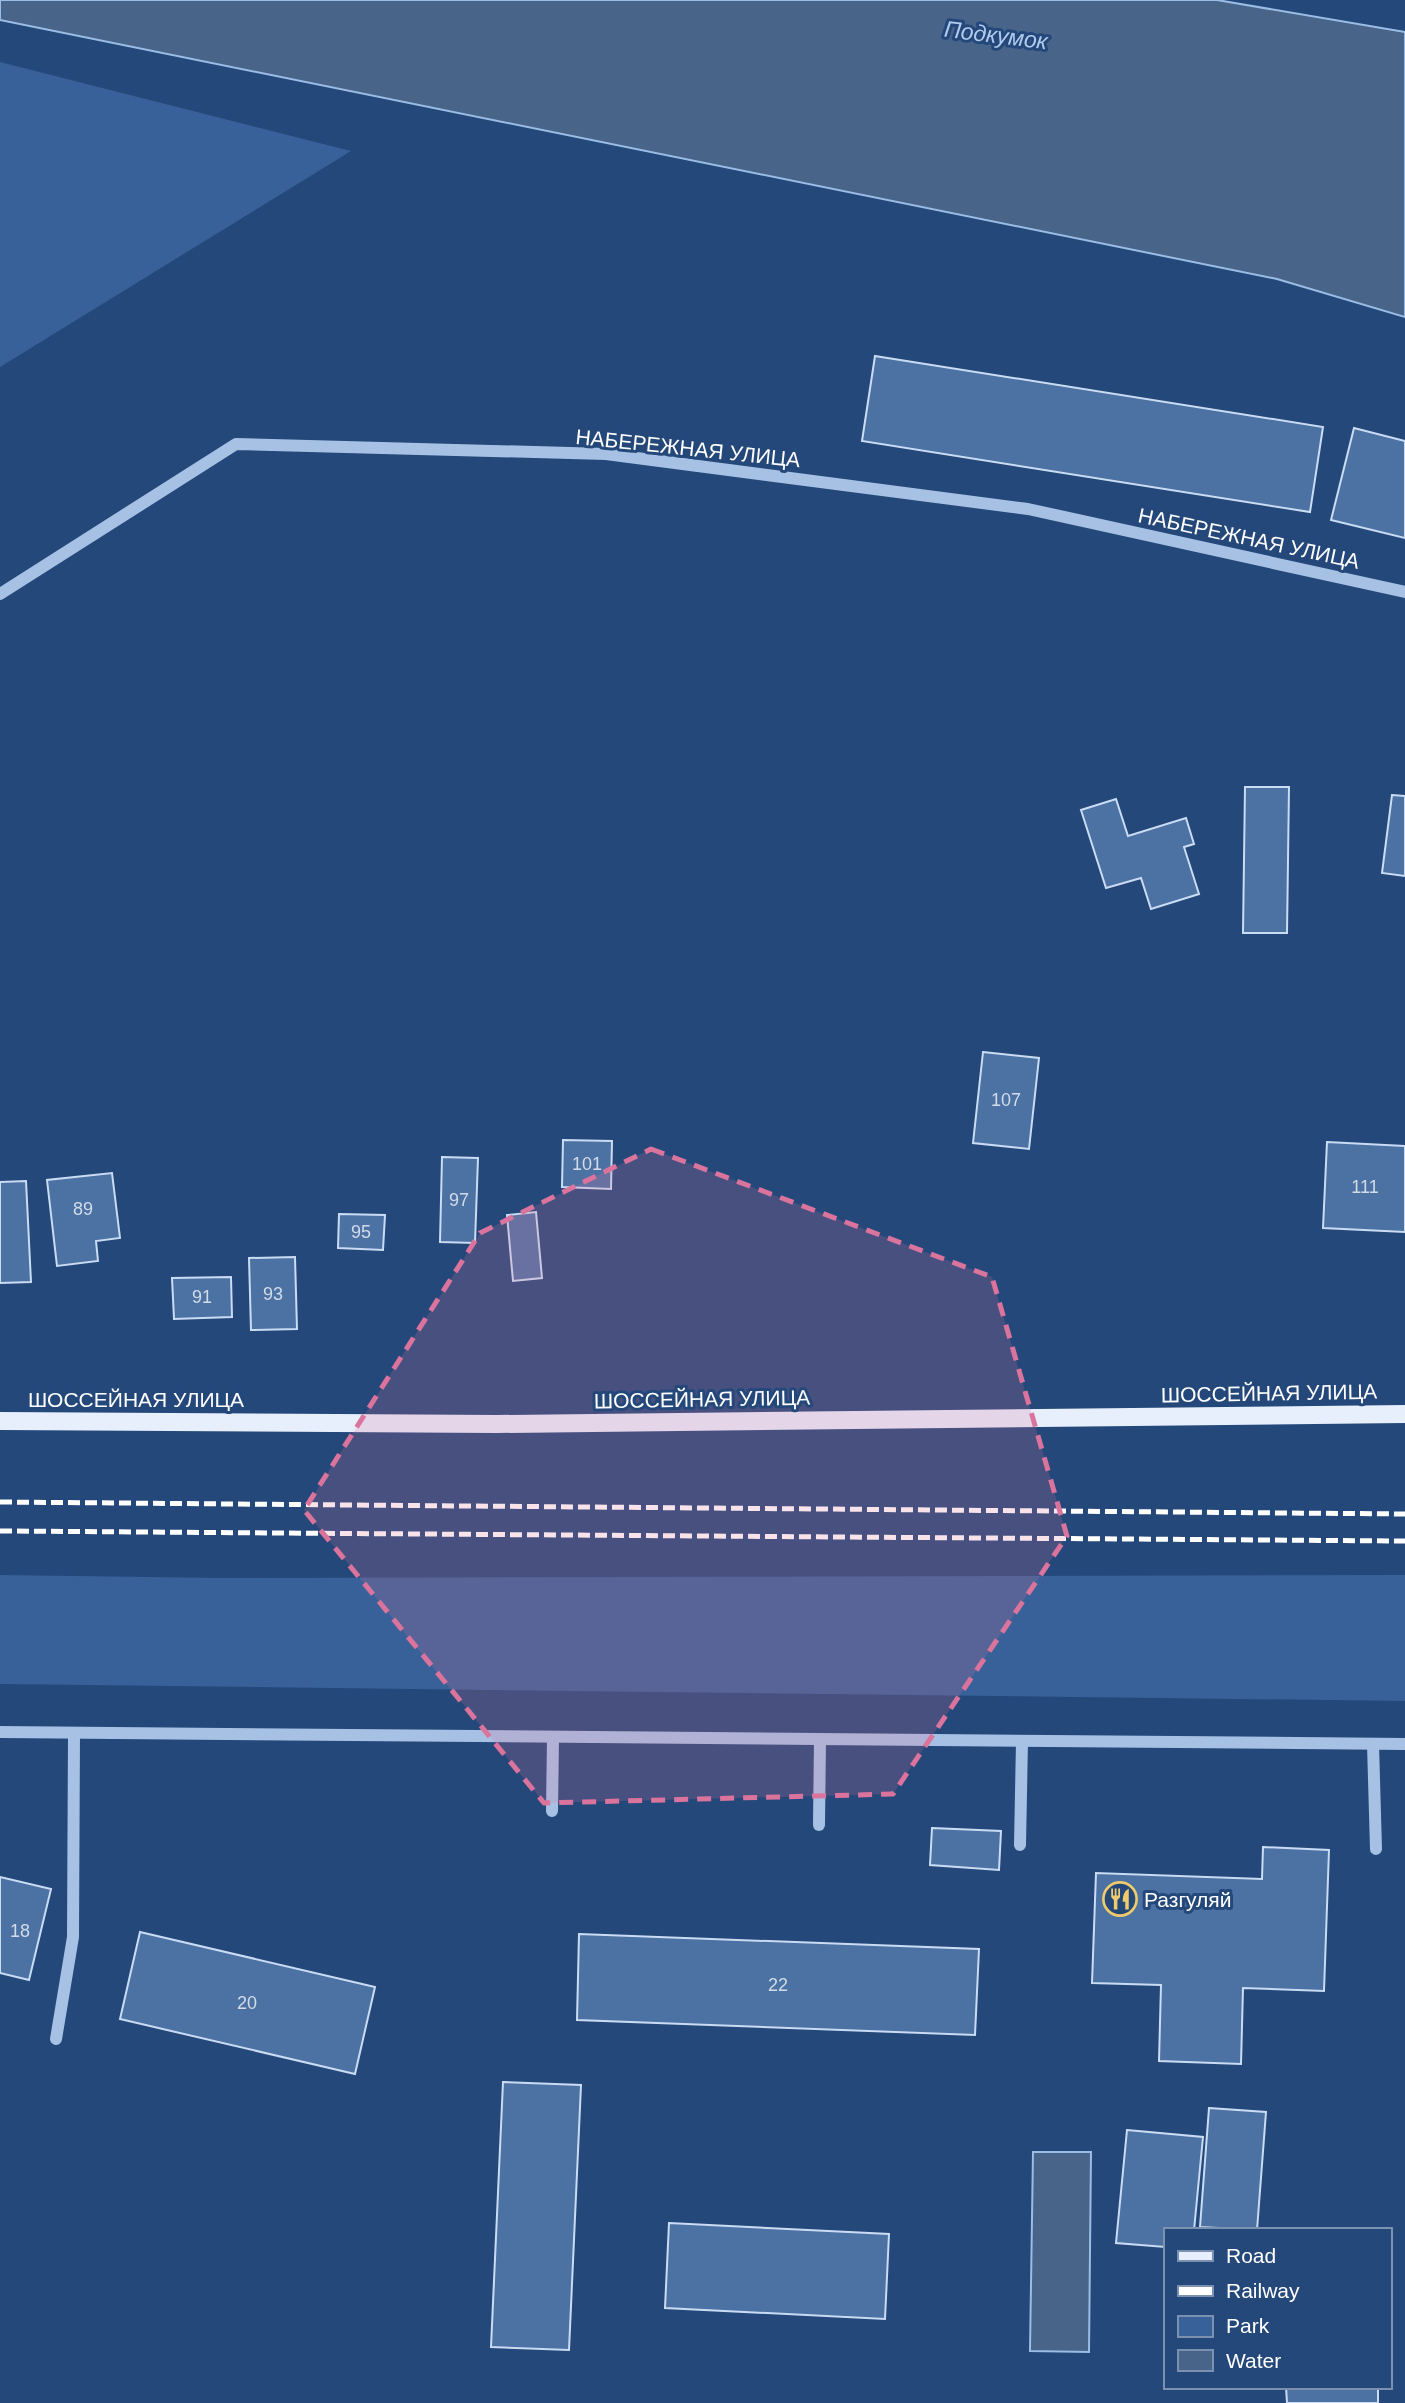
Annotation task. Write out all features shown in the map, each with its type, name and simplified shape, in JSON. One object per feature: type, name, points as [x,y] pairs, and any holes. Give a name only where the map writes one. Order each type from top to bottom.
[{"type":"main road","name":"ШОССЕЙНАЯ УЛИЦА","points":[[0,1421],[497,1424],[1405,1414]]},
{"type":"street","name":"НАБЕРЕЖНАЯ УЛИЦА","points":[[0,594],[236,444],[606,454],[1028,509],[1405,592]]},
{"type":"street","points":[[0,1732],[1405,1744]]},
{"type":"street","points":[[56,2039],[73,1937],[74,1733]]},
{"type":"street","points":[[552,1811],[553,1737]]},
{"type":"street","points":[[819,1825],[820,1739]]},
{"type":"street","points":[[1020,1845],[1022,1741]]},
{"type":"street","points":[[1373,1744],[1376,1849]]},
{"type":"highlighted area","points":[[651,1149],[992,1277],[1067,1536],[893,1794],[544,1803],[304,1510],[480,1233]]},
{"type":"green space","points":[[0,62],[351,151],[0,367]]},
{"type":"green space","points":[[0,1575],[222,1578],[1405,1575],[1405,1701],[0,1684]]},
{"type":"water","name":"Подкумок","points":[[0,0],[1217,0],[1405,32],[1405,317],[1277,279],[0,20]]},
{"type":"water","points":[[1033,2152],[1091,2152],[1089,2352],[1030,2351]]},
{"type":"building","points":[[875,356],[1323,427],[1310,512],[862,441]]},
{"type":"building","points":[[1354,428],[1405,441],[1405,538],[1331,520]]},
{"type":"building","points":[[1245,787],[1289,787],[1287,933],[1243,933]]},
{"type":"building","points":[[1392,795],[1405,796],[1405,876],[1382,873]]},
{"type":"building","points":[[1116,799],[1128,836],[1186,818],[1194,844],[1184,847],[1199,894],[1151,909],[1141,878],[1106,888],[1081,810]]},
{"type":"building","points":[[983,1052],[1039,1058],[1029,1149],[973,1143]]},
{"type":"building","points":[[563,1140],[612,1141],[611,1189],[562,1187]]},
{"type":"building","points":[[1327,1142],[1405,1146],[1405,1232],[1323,1228]]},
{"type":"building","points":[[442,1157],[478,1158],[475,1243],[440,1242]]},
{"type":"building","points":[[112,1173],[120,1238],[96,1241],[98,1261],[57,1266],[47,1180]]},
{"type":"building","points":[[26,1181],[31,1282],[0,1283],[0,1182]]},
{"type":"building","points":[[536,1212],[542,1278],[513,1281],[507,1215]]},
{"type":"building","points":[[339,1214],[385,1215],[383,1250],[338,1248]]},
{"type":"building","points":[[295,1257],[297,1329],[251,1330],[249,1258]]},
{"type":"building","points":[[231,1277],[232,1317],[174,1319],[172,1278]]},
{"type":"building","points":[[932,1828],[1001,1831],[999,1870],[930,1865]]},
{"type":"building","points":[[1263,1847],[1329,1850],[1324,1991],[1243,1988],[1241,2064],[1159,2061],[1161,1985],[1092,1983],[1096,1873],[1262,1879]]},
{"type":"building","points":[[0,1877],[51,1889],[29,1980],[0,1973]]},
{"type":"building","points":[[140,1932],[375,1987],[355,2074],[120,2019]]},
{"type":"building","points":[[579,1934],[979,1949],[975,2035],[577,2020]]},
{"type":"building","points":[[503,2082],[581,2085],[569,2350],[491,2347]]},
{"type":"building","points":[[1209,2108],[1266,2112],[1257,2228],[1200,2227]]},
{"type":"building","points":[[1127,2130],[1203,2137],[1194,2228],[1164,2228],[1164,2247],[1116,2243]]},
{"type":"building","points":[[669,2223],[889,2234],[885,2319],[665,2308]]},
{"type":"building","points":[[1286,2389],[1378,2389],[1378,2403],[1287,2403]]},
{"type":"railway","points":[[0,1502],[1405,1514]]},
{"type":"railway","points":[[0,1531],[1405,1541]]},
{"type":"place","name":"Разгуляй","points":[[1120,1899]]}]
